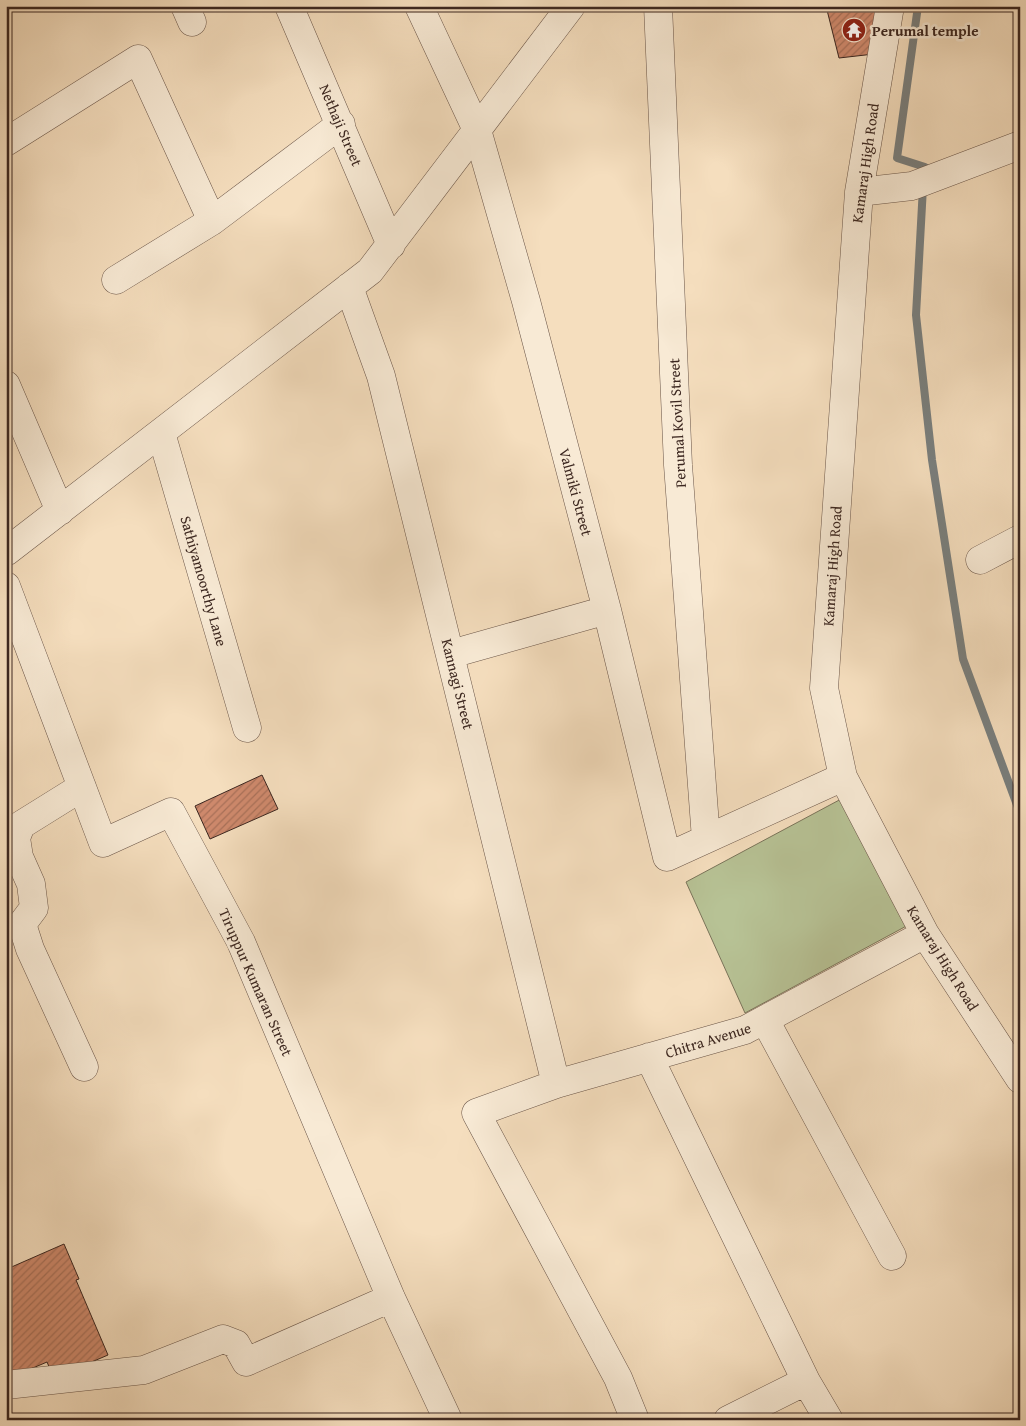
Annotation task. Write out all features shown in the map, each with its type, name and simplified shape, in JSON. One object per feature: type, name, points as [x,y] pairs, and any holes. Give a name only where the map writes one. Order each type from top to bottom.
[{"type":"street","name":"Nethaji Street","points":[[289,6],[341,124],[391,245]]},
{"type":"street","name":"Valmiki Street","points":[[419,6],[477,130],[526,301],[607,610],[667,857],[706,839]]},
{"type":"street","points":[[6,552],[370,271],[571,6]]},
{"type":"street","name":"Perumal Kovil Street","points":[[658,6],[678,465],[706,839]]},
{"type":"street","name":"Kamaraj High Road","points":[[890,6],[859,192],[824,688],[843,776],[925,934],[1020,1079]]},
{"type":"street","points":[[6,142],[138,59],[212,221]]},
{"type":"street","points":[[116,280],[212,221],[341,124]]},
{"type":"street","points":[[859,192],[924,181],[1020,145]]},
{"type":"street","name":"Kannagi Street","points":[[349,287],[381,376],[556,1084]]},
{"type":"street","points":[[6,385],[60,510]]},
{"type":"street","name":"Sathiyamoorthy Lane","points":[[161,433],[247,728]]},
{"type":"street","points":[[980,560],[1020,540]]},
{"type":"street","name":"Tiruppur Kumaran Street","points":[[6,586],[103,843],[171,812],[241,942],[391,1298],[448,1420]]},
{"type":"street","points":[[451,654],[607,610]]},
{"type":"street","points":[[706,839],[843,776]]},
{"type":"street","points":[[82,787],[22,825],[16,838],[19,858],[31,884],[34,908],[22,924],[30,949],[84,1067]]},
{"type":"street","name":"Chitra Avenue","points":[[635,1420],[618,1378],[476,1113],[556,1084],[745,1030],[925,934]]},
{"type":"street","points":[[766,1020],[892,1256]]},
{"type":"street","points":[[649,1057],[806,1381],[829,1420]]},
{"type":"street","points":[[6,1385],[144,1370],[223,1339],[236,1344],[246,1362],[391,1298]]},
{"type":"street","points":[[728,1420],[806,1381]]},
{"type":"green space","points":[[843,798],[912,923],[745,1013],[686,882]]},
{"type":"building","name":"Perumal temple","points":[[826,6],[879,6],[874,54],[839,58]]},
{"type":"building","points":[[262,775],[278,809],[210,839],[195,806]]},
{"type":"building","points":[[64,1244],[79,1279],[76,1280],[108,1355],[54,1378],[47,1362],[14,1376],[6,1359],[6,1266],[7,1269]]},
{"type":"waterway","points":[[918,6],[897,158],[925,167],[924,176]]},
{"type":"waterway","points":[[923,187],[916,315],[932,460],[963,659],[1020,813]]},
{"type":"place","name":"Perumal temple","points":[[854,30]]}]
